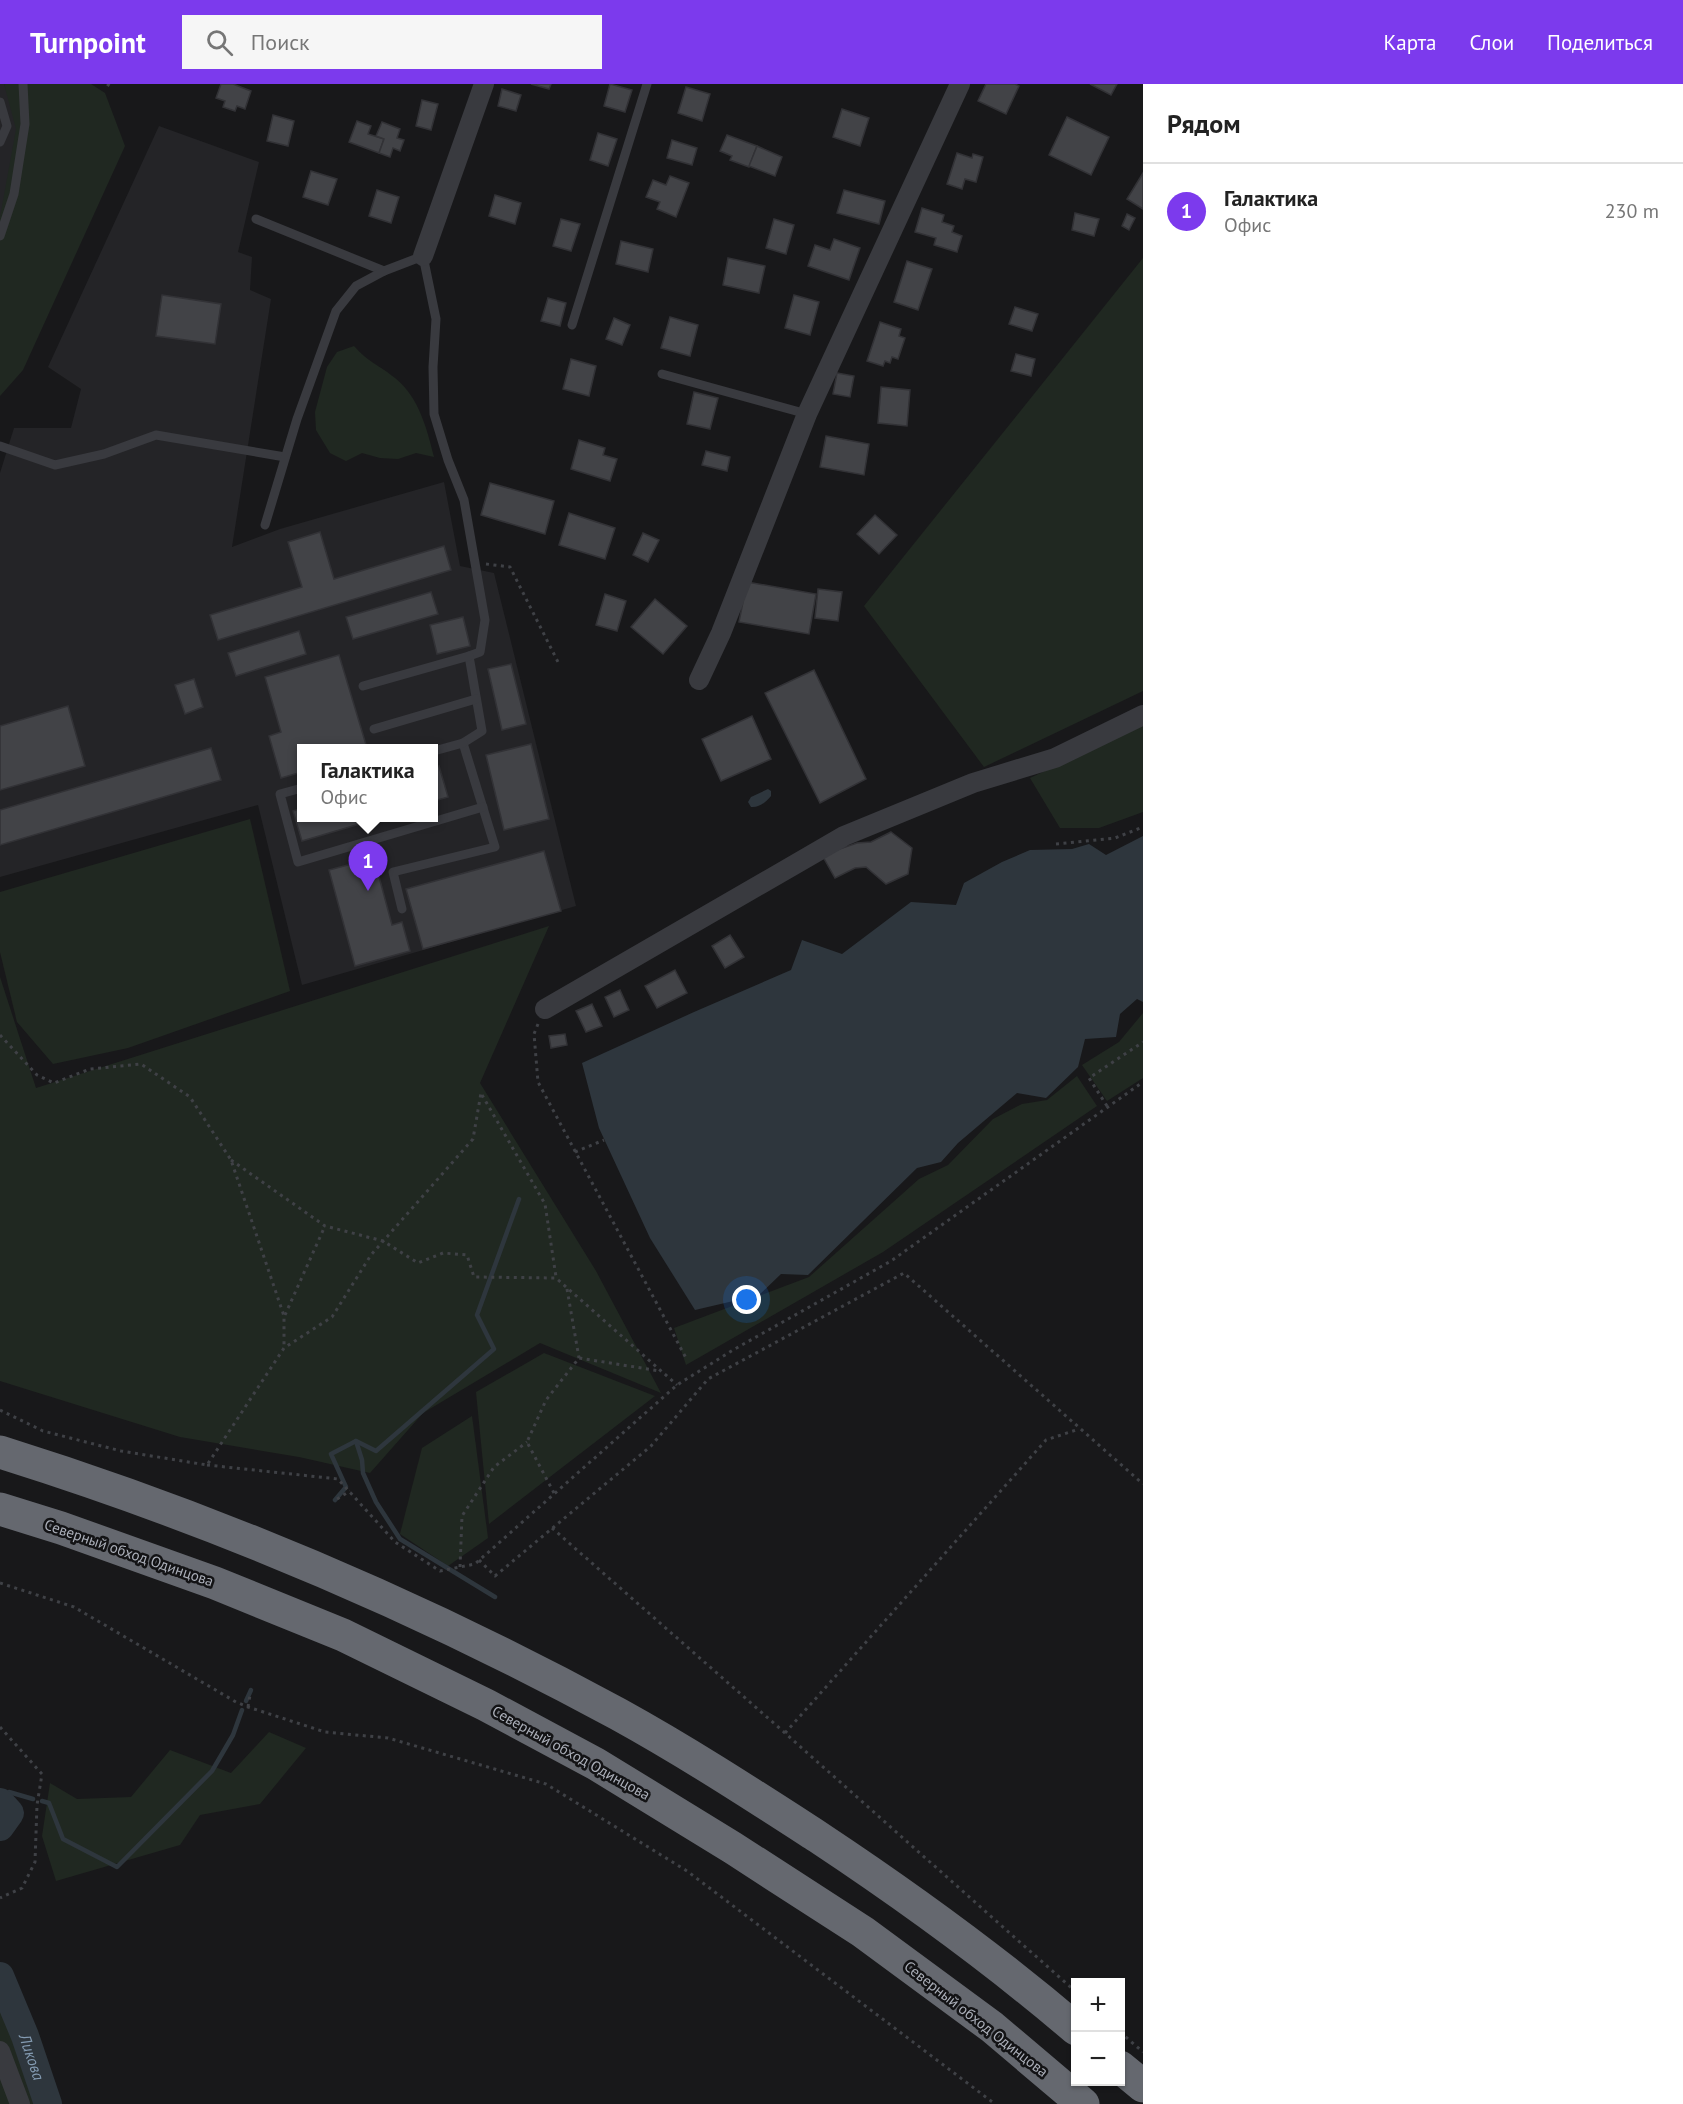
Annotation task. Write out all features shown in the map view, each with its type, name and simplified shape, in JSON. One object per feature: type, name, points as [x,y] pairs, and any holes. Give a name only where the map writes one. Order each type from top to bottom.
[{"type":"highway","points":[[0,1452],[83,1478],[230,1532],[364,1588],[620,1715],[760,1799],[892,1887],[1038,1997],[1071,2025]]},
{"type":"highway","name":"Северный обход Одинцова","points":[[0,1509],[61,1528],[215,1583],[343,1635],[486,1705],[596,1764],[733,1848],[863,1932],[992,2027],[1083,2104]]},
{"type":"highway","points":[[1125,2071],[1143,2086]]},
{"type":"street","points":[[423,256],[484,84]]},
{"type":"street","points":[[699,680],[721,633],[807,414],[960,84]]},
{"type":"street","points":[[545,1009],[844,836],[973,783],[1055,758],[1143,715]]},
{"type":"street","points":[[0,2051],[20,2104]]},
{"type":"lane","points":[[0,236],[14,194],[25,124],[23,84]]},
{"type":"lane","points":[[572,325],[647,84]]},
{"type":"lane","points":[[0,102],[7,126],[0,142]]},
{"type":"lane","points":[[256,219],[384,271]]},
{"type":"lane","points":[[266,525],[297,419],[336,311],[356,286],[384,271],[423,256],[436,319],[433,367],[434,414],[448,460],[464,500],[485,620],[480,652],[363,686]]},
{"type":"lane","points":[[662,374],[807,414]]},
{"type":"lane","points":[[0,446],[55,465],[104,454],[156,435],[285,458]]},
{"type":"lane","points":[[438,750],[463,743],[483,731],[469,656]]},
{"type":"lane","points":[[374,729],[476,699]]},
{"type":"lane","points":[[402,909],[393,872],[495,848],[463,743]]},
{"type":"lane","points":[[297,789],[280,794],[298,862],[433,822]]},
{"type":"lane","points":[[438,820],[483,807]]},
{"type":"path","points":[[475,562],[510,567],[558,662]]},
{"type":"path","points":[[1056,844],[1115,838],[1143,827]]},
{"type":"path","points":[[545,1009],[534,1034],[538,1082],[686,1358]]},
{"type":"path","points":[[0,1030],[1,1035],[37,1075],[54,1083],[90,1070],[141,1064],[190,1097],[231,1160],[284,1316],[284,1348]]},
{"type":"path","points":[[1107,1106],[1089,1078],[1143,1042]]},
{"type":"path","points":[[0,1410],[43,1431],[121,1451],[207,1466],[338,1479],[395,1542],[440,1571],[475,1564],[677,1385],[733,1350],[891,1261],[1143,1082]]},
{"type":"path","points":[[207,1466],[284,1348],[332,1317],[371,1255],[473,1139],[481,1093],[545,1204],[556,1278],[677,1385]]},
{"type":"path","points":[[575,1152],[604,1140]]},
{"type":"path","points":[[231,1160],[325,1226],[383,1241],[418,1263],[443,1253],[467,1255],[474,1277],[556,1278]]},
{"type":"path","points":[[284,1316],[325,1226]]},
{"type":"path","points":[[479,1560],[495,1576],[651,1446],[708,1378],[904,1273],[1143,1484]]},
{"type":"path","points":[[460,1567],[462,1516],[494,1467],[527,1442],[546,1400],[579,1358],[567,1288]]},
{"type":"path","points":[[579,1358],[662,1372]]},
{"type":"path","points":[[785,1733],[1046,1440],[1080,1429]]},
{"type":"path","points":[[527,1442],[555,1493]]},
{"type":"path","points":[[338,1499],[350,1491]]},
{"type":"path","points":[[552,1528],[1071,1988]]},
{"type":"path","points":[[0,1583],[74,1607],[165,1662],[248,1707],[325,1732],[388,1738],[546,1784],[687,1871],[995,2104]]},
{"type":"path","points":[[248,1707],[250,1695]]},
{"type":"path","points":[[0,1727],[42,1774],[37,1805],[35,1862],[22,1887],[0,1898]]},
{"type":"path","points":[[1125,2036],[1143,2052]]},
{"type":"shaded area","points":[[0,84],[4,84],[20,125],[0,221]]},
{"type":"shaded area","points":[[4,84],[91,84],[105,93],[125,146],[23,370],[0,396],[0,217],[16,129]]},
{"type":"shaded area","points":[[159,126],[259,162],[238,252],[252,257],[250,290],[271,299],[232,547],[280,529],[444,482],[460,566],[494,573],[576,906],[302,985],[258,805],[0,877],[0,473],[14,428],[71,428],[81,389],[48,367]]},
{"type":"shaded area","points":[[1143,258],[1143,691],[984,767],[864,606]]},
{"type":"shaded area","points":[[354,346],[369,360],[395,378],[410,394],[425,425],[434,457],[416,453],[398,459],[380,458],[362,453],[346,461],[330,453],[316,430],[315,412],[327,367],[337,352]]},
{"type":"shaded area","points":[[1143,725],[1143,812],[1099,828],[1060,828],[1030,778]]},
{"type":"shaded area","points":[[768,789],[771,791],[771,796],[760,806],[751,807],[748,802],[751,797]]},
{"type":"shaded area","points":[[250,819],[290,991],[128,1048],[53,1064],[17,1022],[0,952],[0,892]]},
{"type":"shaded area","points":[[1143,836],[1143,1002],[1137,999],[1120,1014],[1116,1037],[1085,1039],[1078,1067],[1046,1098],[1017,1093],[958,1143],[941,1162],[917,1168],[808,1275],[781,1274],[759,1295],[695,1310],[650,1238],[599,1128],[582,1063],[791,970],[802,940],[842,954],[911,902],[956,905],[964,883],[1030,850],[1072,849],[1089,844],[1106,855]]},
{"type":"shaded area","points":[[549,926],[480,1083],[596,1271],[661,1393],[540,1343],[423,1413],[370,1473],[299,1457],[180,1437],[0,1381],[0,977],[36,1088]]},
{"type":"shaded area","points":[[1143,1013],[1143,1078],[1107,1101],[1082,1065],[1119,1042]]},
{"type":"shaded area","points":[[1077,1076],[1097,1106],[883,1252],[686,1365],[674,1328],[809,1277],[919,1179],[948,1165],[993,1119],[1022,1104],[1047,1100]]},
{"type":"shaded area","points":[[544,1353],[655,1396],[489,1524],[476,1392]]},
{"type":"shaded area","points":[[472,1416],[488,1538],[448,1566],[400,1534],[422,1448]]},
{"type":"shaded area","points":[[269,1732],[306,1748],[260,1804],[200,1815],[180,1845],[56,1881],[42,1836],[50,1783],[77,1799],[131,1797],[170,1750],[231,1773]]},
{"type":"shaded area","points":[[0,2003],[36,2104],[0,2104]]},
{"type":"building","points":[[221,84],[233,84],[251,91],[245,109],[237,106],[235,111],[223,107],[225,101],[216,98]]},
{"type":"building","points":[[531,84],[551,84],[549,89]]},
{"type":"building","points":[[610,84],[632,90],[625,112],[604,106]]},
{"type":"building","points":[[986,84],[1019,86],[1006,114],[978,101]]},
{"type":"building","points":[[1090,84],[1117,84],[1111,95]]},
{"type":"building","points":[[686,87],[710,94],[702,121],[678,113]]},
{"type":"building","points":[[502,89],[521,95],[516,111],[498,106]]},
{"type":"building","points":[[422,100],[438,104],[431,130],[416,126]]},
{"type":"building","points":[[842,109],[869,118],[860,146],[833,137]]},
{"type":"building","points":[[273,115],[294,121],[288,146],[267,141]]},
{"type":"building","points":[[1067,117],[1109,137],[1091,175],[1049,155]]},
{"type":"building","points":[[357,121],[371,126],[368,134],[384,139],[379,153],[349,142]]},
{"type":"building","points":[[382,122],[400,129],[397,138],[404,140],[400,151],[393,148],[390,157],[379,153],[384,139],[376,136]]},
{"type":"building","points":[[598,133],[617,139],[608,166],[590,160]]},
{"type":"building","points":[[727,135],[757,146],[749,167],[730,160],[732,156],[720,151]]},
{"type":"building","points":[[672,140],[697,148],[692,165],[667,158]]},
{"type":"building","points":[[757,146],[782,157],[775,176],[749,166]]},
{"type":"building","points":[[957,153],[972,158],[973,154],[983,157],[976,182],[965,179],[962,189],[947,184]]},
{"type":"building","points":[[311,171],[337,179],[328,205],[303,197]]},
{"type":"building","points":[[1143,173],[1143,209],[1127,199]]},
{"type":"building","points":[[670,176],[689,183],[676,217],[657,209],[660,202],[646,197],[653,180],[666,185]]},
{"type":"building","points":[[377,190],[399,197],[391,223],[369,216]]},
{"type":"building","points":[[844,190],[885,201],[879,224],[837,213]]},
{"type":"building","points":[[495,195],[521,203],[515,224],[489,216]]},
{"type":"building","points":[[922,208],[944,215],[942,222],[954,226],[952,232],[962,236],[957,252],[934,245],[936,238],[915,232]]},
{"type":"building","points":[[1075,213],[1099,219],[1094,236],[1072,230]]},
{"type":"building","points":[[1127,214],[1135,218],[1129,230],[1122,226]]},
{"type":"building","points":[[561,219],[580,224],[571,251],[553,246]]},
{"type":"building","points":[[774,219],[794,225],[786,254],[766,248]]},
{"type":"building","points":[[834,239],[860,248],[849,280],[808,266],[815,245],[830,250]]},
{"type":"building","points":[[621,241],[653,249],[648,272],[616,264]]},
{"type":"building","points":[[728,258],[765,266],[759,293],[723,285]]},
{"type":"building","points":[[907,261],[932,269],[918,310],[894,302]]},
{"type":"building","points":[[162,295],[221,304],[215,344],[156,336]]},
{"type":"building","points":[[794,295],[819,302],[810,335],[785,328]]},
{"type":"building","points":[[548,298],[566,303],[560,326],[541,321]]},
{"type":"building","points":[[1015,307],[1038,314],[1032,331],[1009,324]]},
{"type":"building","points":[[670,317],[698,325],[690,356],[661,348]]},
{"type":"building","points":[[614,318],[630,325],[622,345],[606,339]]},
{"type":"building","points":[[880,322],[901,329],[899,336],[905,338],[898,359],[892,357],[890,363],[885,361],[883,366],[867,361]]},
{"type":"building","points":[[1016,354],[1035,359],[1031,376],[1011,371]]},
{"type":"building","points":[[571,359],[596,366],[589,396],[563,389]]},
{"type":"building","points":[[837,373],[854,376],[850,397],[833,394]]},
{"type":"building","points":[[881,387],[910,390],[907,426],[878,423]]},
{"type":"building","points":[[694,392],[718,398],[710,429],[687,424]]},
{"type":"building","points":[[826,436],[869,444],[864,475],[820,467]]},
{"type":"building","points":[[579,440],[605,448],[603,455],[617,459],[610,481],[571,469]]},
{"type":"building","points":[[706,451],[730,457],[727,471],[702,465]]},
{"type":"building","points":[[490,483],[554,501],[545,534],[481,515]]},
{"type":"building","points":[[569,513],[615,528],[605,559],[559,545]]},
{"type":"building","points":[[875,515],[897,535],[879,554],[857,534]]},
{"type":"building","points":[[320,532],[334,579],[444,546],[451,570],[218,640],[210,615],[302,587],[288,542]]},
{"type":"building","points":[[643,533],[659,540],[648,562],[633,555]]},
{"type":"building","points":[[747,582],[816,594],[809,634],[739,622]]},
{"type":"building","points":[[818,589],[842,592],[838,621],[815,618]]},
{"type":"building","points":[[431,592],[438,614],[353,639],[346,617]]},
{"type":"building","points":[[605,594],[626,601],[617,631],[596,625]]},
{"type":"building","points":[[655,599],[687,626],[663,654],[631,627]]},
{"type":"building","points":[[463,617],[470,646],[437,654],[430,625]]},
{"type":"building","points":[[299,631],[306,654],[236,676],[228,653]]},
{"type":"building","points":[[339,655],[366,744],[297,744],[297,773],[281,778],[269,736],[281,732],[265,677]]},
{"type":"building","points":[[511,664],[526,724],[502,730],[488,669]]},
{"type":"building","points":[[814,670],[866,779],[820,803],[765,693]]},
{"type":"building","points":[[194,679],[203,707],[185,714],[175,685]]},
{"type":"building","points":[[68,706],[85,766],[0,790],[0,726]]},
{"type":"building","points":[[752,716],[771,759],[721,781],[702,739]]},
{"type":"building","points":[[531,744],[549,819],[504,830],[486,755]]},
{"type":"building","points":[[211,748],[221,780],[0,845],[0,810]]},
{"type":"building","points":[[438,766],[448,797],[438,800]]},
{"type":"building","points":[[297,810],[297,822],[366,822],[302,841],[293,811]]},
{"type":"building","points":[[891,832],[912,848],[908,874],[886,884],[866,867],[855,868],[835,878],[822,855],[857,843],[871,842]]},
{"type":"building","points":[[544,851],[561,911],[423,949],[406,889]]},
{"type":"building","points":[[374,858],[392,925],[402,922],[410,951],[355,966],[329,870]]},
{"type":"building","points":[[730,935],[744,957],[725,968],[712,946]]},
{"type":"building","points":[[675,970],[687,993],[657,1008],[645,986]]},
{"type":"building","points":[[620,990],[629,1010],[614,1017],[605,997]]},
{"type":"building","points":[[592,1004],[602,1026],[586,1032],[576,1011]]},
{"type":"building","points":[[565,1034],[567,1045],[551,1048],[549,1036]]},
{"type":"waterway","points":[[335,1500],[346,1487],[331,1454],[356,1441],[376,1451],[494,1349],[477,1315],[519,1199]]},
{"type":"waterway","points":[[356,1441],[362,1460],[363,1473],[376,1502],[400,1539],[495,1597]]},
{"type":"waterway","points":[[246,1701],[251,1690]]},
{"type":"waterway","points":[[42,1801],[49,1803],[63,1839],[117,1867],[212,1771],[233,1735],[242,1710]]},
{"type":"waterway","points":[[0,1802],[9,1792],[33,1799]]},
{"type":"waterway","name":"Ликова","points":[[0,1802],[10,1813],[0,1827]]},
{"type":"waterway","name":"Ликова","points":[[0,1976],[25,2036],[48,2104]]},
{"type":"place","name":"Галактика","points":[[368,891]]}]
